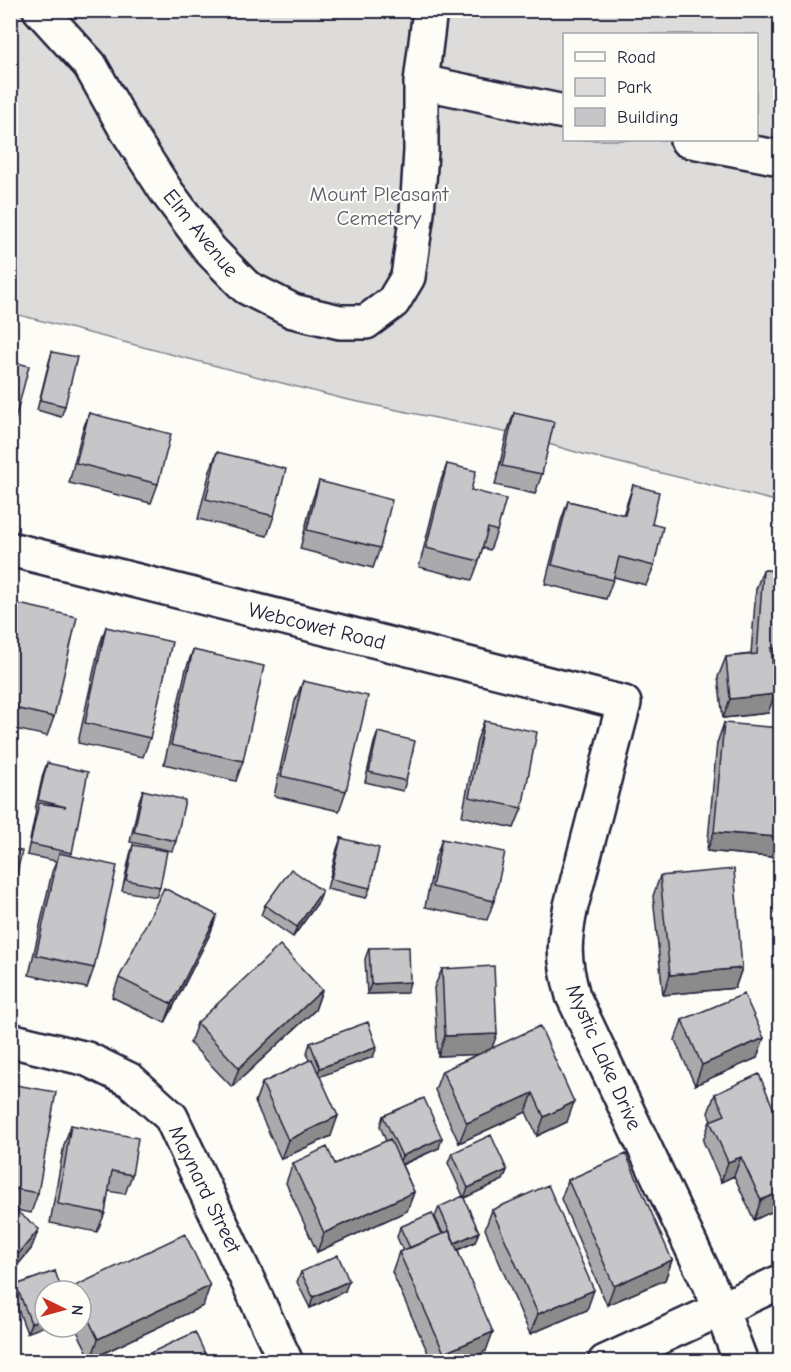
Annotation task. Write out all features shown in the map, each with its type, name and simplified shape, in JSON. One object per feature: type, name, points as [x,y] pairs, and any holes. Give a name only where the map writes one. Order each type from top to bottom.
[{"type":"street","name":"Elm Avenue","points":[[40,10],[90,65],[123,124],[166,191],[210,250],[246,287],[293,310],[340,322],[366,322],[393,302],[408,277],[417,213],[421,151],[421,82],[430,10]]},
{"type":"street","points":[[421,82],[563,112]]},
{"type":"street","points":[[692,141],[780,158]]},
{"type":"street","name":"Webcowet Road","points":[[10,549],[624,703]]},
{"type":"street","name":"Mystic Lake Drive","points":[[624,703],[571,906],[564,940],[566,971],[573,996],[721,1309],[741,1362]]},
{"type":"street","name":"Maynard Street","points":[[10,1040],[87,1059],[130,1080],[171,1117],[286,1362]]},
{"type":"street","points":[[605,1362],[780,1282]]},
{"type":"green space","name":"Mount Pleasant Cemetery","points":[[11,11],[780,11],[780,502],[579,453],[518,435],[344,399],[11,313]]},
{"type":"building","points":[[52,352],[77,357],[65,406],[40,400]]},
{"type":"building","points":[[10,361],[29,366],[10,439]]},
{"type":"building","points":[[89,413],[171,434],[158,484],[76,463]]},
{"type":"building","points":[[514,413],[554,422],[542,474],[502,466]]},
{"type":"building","points":[[217,452],[286,469],[274,516],[206,499]]},
{"type":"building","points":[[447,464],[476,471],[471,490],[506,499],[497,531],[488,528],[479,561],[426,548]]},
{"type":"building","points":[[319,481],[392,500],[380,548],[307,530]]},
{"type":"building","points":[[633,485],[659,492],[652,524],[663,527],[654,566],[619,557],[613,580],[552,565],[568,501],[625,515]]},
{"type":"building","points":[[763,570],[780,571],[780,649],[771,648],[775,694],[730,699],[726,657],[757,654]]},
{"type":"building","points":[[10,602],[77,617],[54,717],[10,707],[12,657],[10,656]]},
{"type":"building","points":[[106,627],[172,642],[150,738],[85,723]]},
{"type":"building","points":[[193,650],[264,666],[243,761],[171,745]]},
{"type":"building","points":[[303,681],[368,696],[346,791],[281,776]]},
{"type":"building","points":[[484,721],[537,732],[522,808],[469,797]]},
{"type":"building","points":[[724,723],[780,728],[778,837],[714,832]]},
{"type":"building","points":[[378,732],[415,741],[406,781],[369,772]]},
{"type":"building","points":[[47,763],[88,772],[72,853],[30,844],[39,803],[66,807],[38,800]]},
{"type":"building","points":[[143,790],[185,800],[176,841],[134,832]]},
{"type":"building","points":[[341,838],[379,848],[370,888],[331,879]]},
{"type":"building","points":[[442,839],[505,852],[494,901],[432,887]]},
{"type":"building","points":[[133,845],[167,851],[160,887],[126,880]]},
{"type":"building","points":[[10,849],[22,851],[10,904]]},
{"type":"building","points":[[59,853],[117,866],[94,968],[36,955]]},
{"type":"building","points":[[291,869],[322,891],[297,927],[265,905]]},
{"type":"building","points":[[734,869],[742,968],[670,975],[660,876]]},
{"type":"building","points":[[164,888],[217,915],[172,1004],[119,978]]},
{"type":"building","points":[[280,945],[322,990],[239,1068],[197,1023]]},
{"type":"building","points":[[409,947],[410,982],[371,984],[369,948]]},
{"type":"building","points":[[494,966],[497,1034],[445,1036],[442,969]]},
{"type":"building","points":[[744,994],[764,1038],[702,1065],[682,1020]]},
{"type":"building","points":[[368,1022],[377,1047],[320,1068],[310,1043]]},
{"type":"building","points":[[540,1026],[574,1102],[544,1117],[533,1093],[467,1123],[442,1071]]},
{"type":"building","points":[[312,1059],[338,1116],[288,1140],[262,1083]]},
{"type":"building","points":[[759,1074],[780,1124],[780,1192],[761,1200],[741,1157],[728,1162],[710,1121],[725,1115],[715,1094]]},
{"type":"building","points":[[10,1084],[56,1092],[38,1193],[10,1188]]},
{"type":"building","points":[[424,1098],[442,1138],[402,1156],[383,1116]]},
{"type":"building","points":[[71,1125],[138,1138],[132,1175],[112,1171],[105,1213],[58,1204]]},
{"type":"building","points":[[491,1135],[507,1170],[468,1188],[452,1153]]},
{"type":"building","points":[[390,1139],[414,1192],[324,1233],[293,1163],[327,1147],[335,1164]]},
{"type":"building","points":[[626,1154],[672,1260],[614,1286],[568,1180]]},
{"type":"building","points":[[548,1185],[594,1290],[538,1314],[492,1210]]},
{"type":"building","points":[[463,1196],[479,1232],[455,1243],[439,1207]]},
{"type":"building","points":[[10,1206],[39,1229],[10,1264]]},
{"type":"building","points":[[432,1213],[442,1234],[410,1248],[400,1227]]},
{"type":"building","points":[[449,1231],[493,1332],[444,1353],[399,1252]]},
{"type":"building","points":[[185,1234],[210,1286],[98,1339],[93,1329],[93,1279],[90,1279]]},
{"type":"building","points":[[338,1255],[349,1281],[313,1297],[301,1272]]},
{"type":"building","points":[[55,1271],[58,1279],[33,1279],[33,1322],[31,1323],[16,1285]]},
{"type":"building","points":[[195,1332],[209,1362],[133,1361]]},
{"type":"building","points":[[118,1354],[121,1362],[102,1362]]}]
